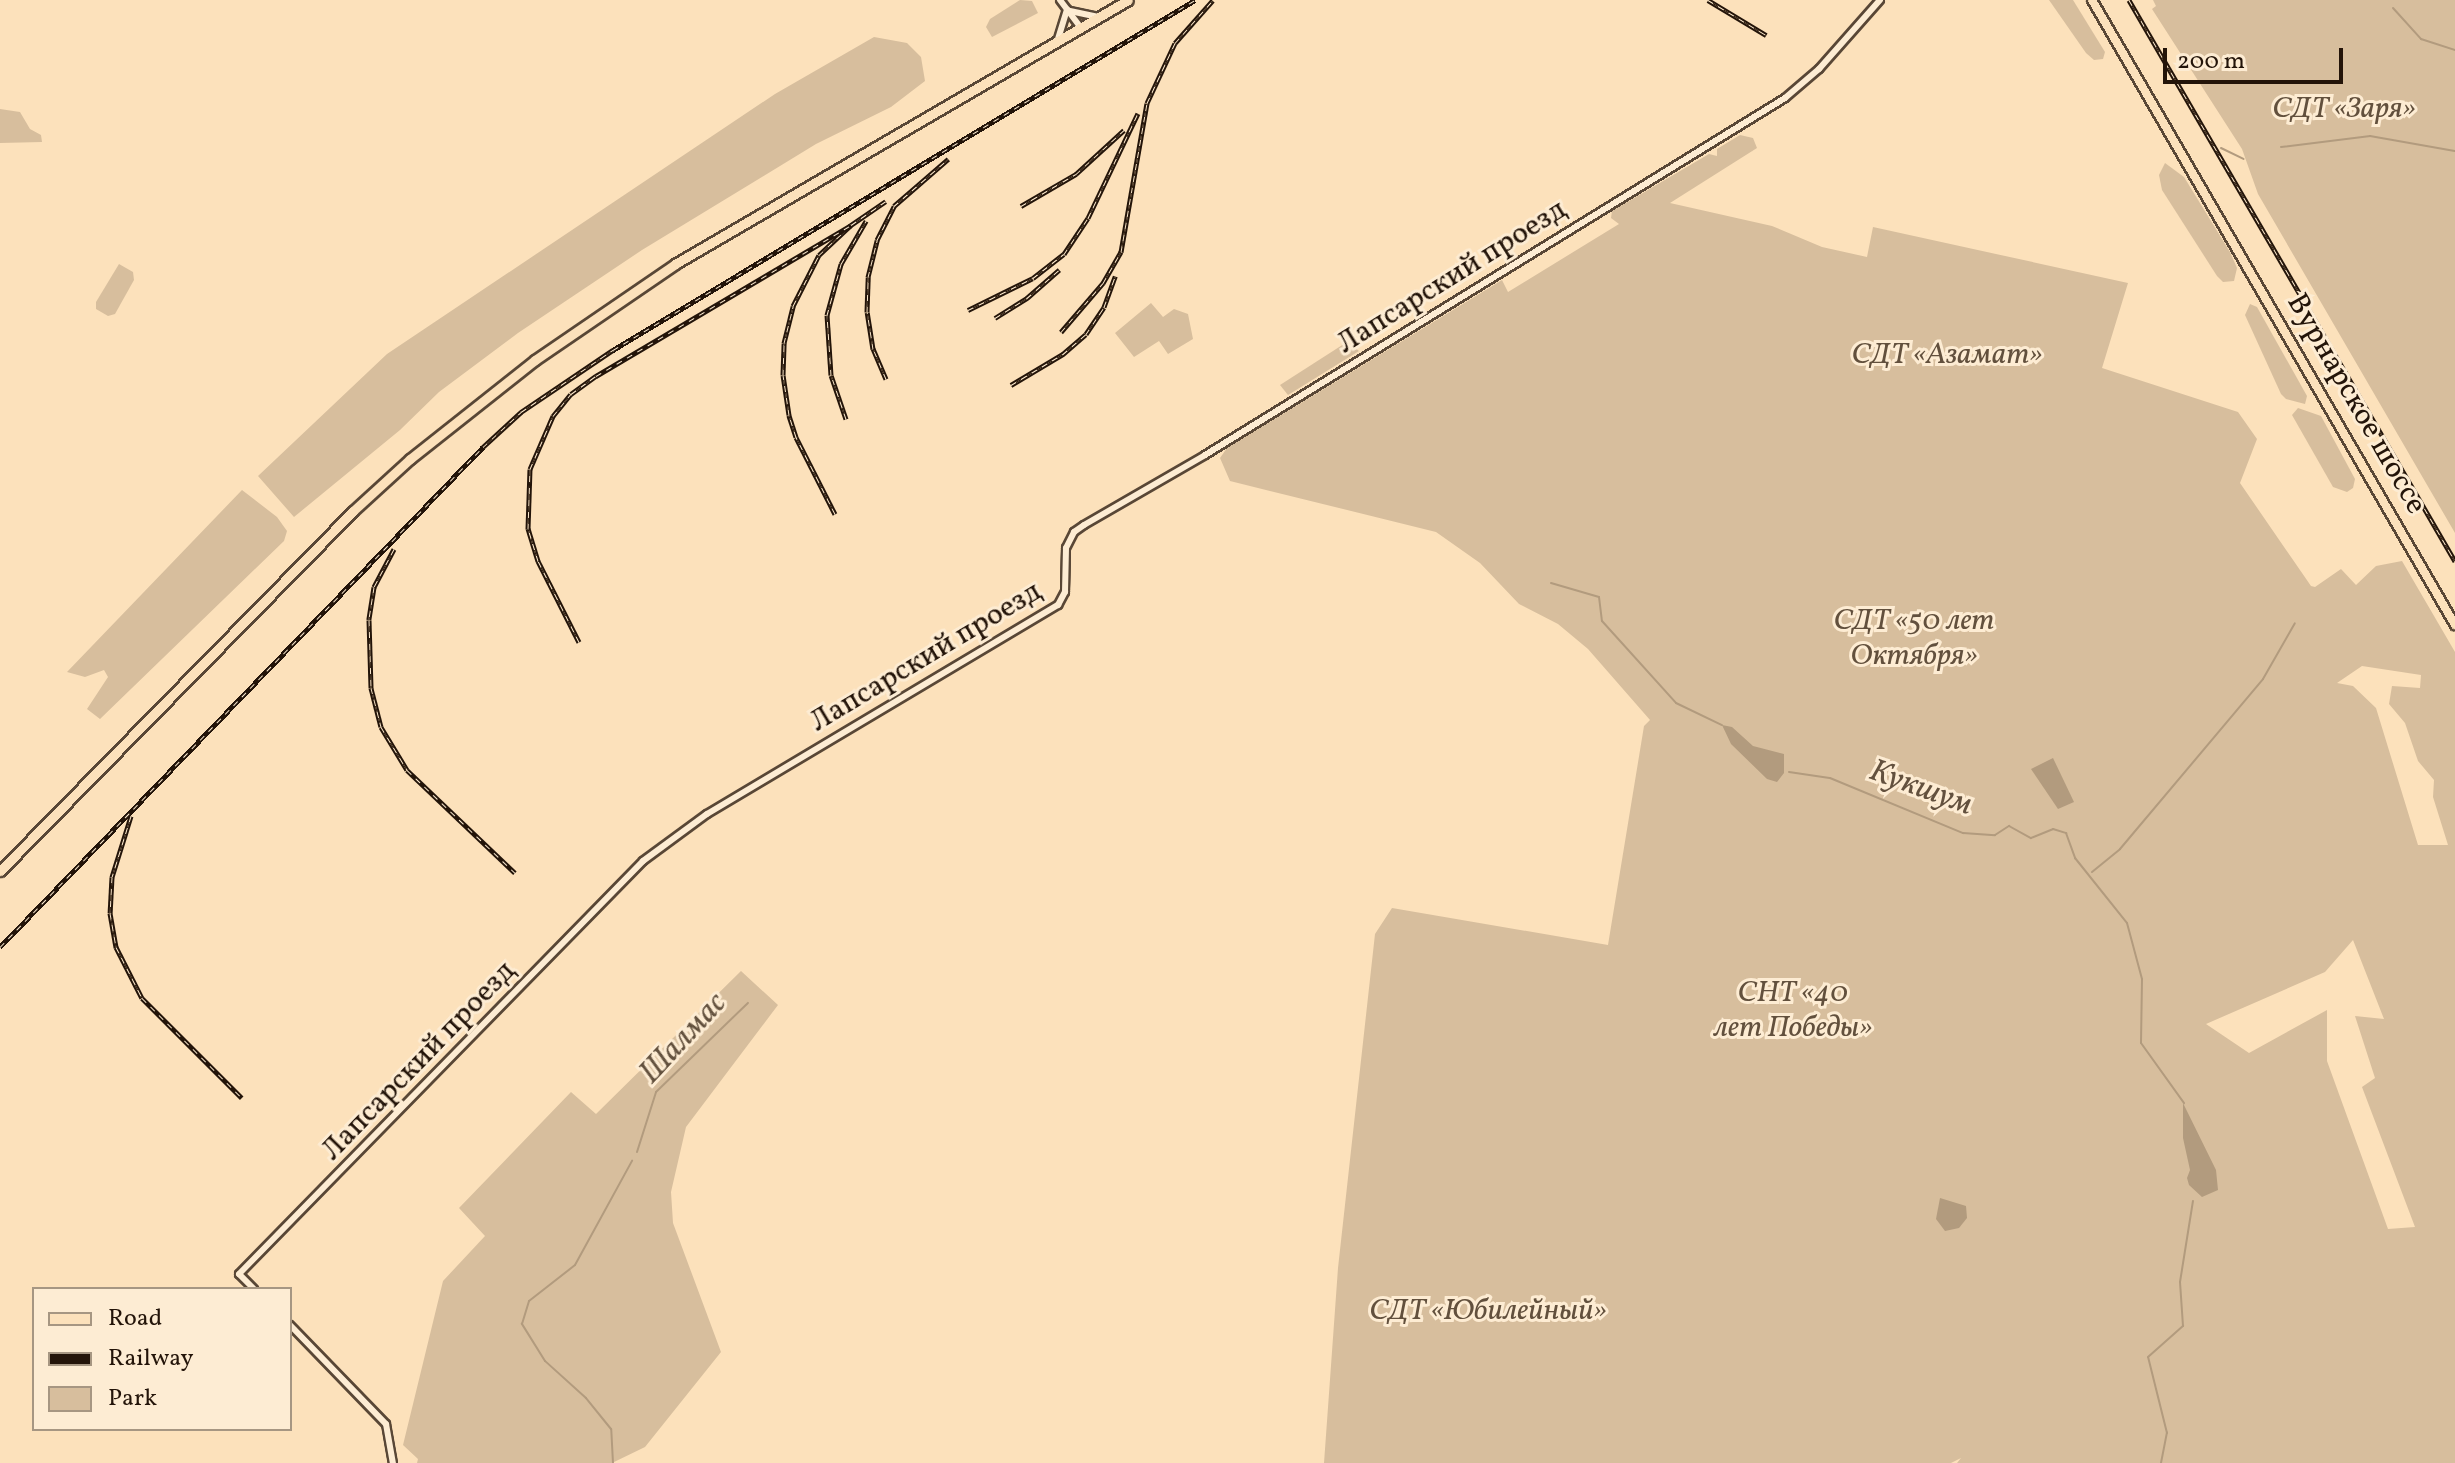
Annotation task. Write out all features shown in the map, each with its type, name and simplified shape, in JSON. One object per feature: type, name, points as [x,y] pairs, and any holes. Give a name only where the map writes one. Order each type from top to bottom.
[{"type":"highway","points":[[0,871],[353,511],[410,459],[535,360],[675,264],[1128,0]]},
{"type":"main road","name":"Вурнарское шоссе","points":[[2092,0],[2455,625]]},
{"type":"street","points":[[1060,0],[1081,28]]},
{"type":"street","name":"Лапсарский проезд","points":[[252,1287],[239,1274],[643,861],[707,814],[1058,605],[1065,592],[1066,548],[1074,532],[1205,455],[1785,98],[1819,69],[1880,0]]},
{"type":"street","points":[[1067,9],[1080,15],[1100,17]]},
{"type":"street","points":[[1057,41],[1065,25],[1067,9]]},
{"type":"street","points":[[292,1327],[386,1424],[393,1463]]},
{"type":"green space","points":[[1020,0],[1032,1],[1038,13],[992,37],[986,27],[990,19]]},
{"type":"green space","points":[[2049,0],[2073,0],[2105,52],[2103,59],[2094,60],[2086,53]]},
{"type":"green space","name":"СДТ «Заря»","points":[[2153,0],[2455,0],[2455,533],[2258,194],[2242,149],[2152,9],[2156,6]]},
{"type":"green space","points":[[874,37],[907,43],[921,57],[925,81],[891,107],[816,144],[642,250],[518,333],[439,392],[400,430],[294,517],[258,476],[387,354],[775,94]]},
{"type":"green space","points":[[0,109],[20,112],[30,129],[41,135],[42,142],[0,143]]},
{"type":"green space","points":[[1740,135],[1753,138],[1757,148],[1670,203],[1772,226],[1822,247],[1867,257],[1873,227],[2128,283],[2102,368],[2238,412],[2257,439],[2240,483],[2311,586],[2315,587],[2341,569],[2356,585],[2376,566],[2402,561],[2455,652],[2455,1463],[1957,1463],[1961,1458],[1951,1463],[1324,1463],[1338,1268],[1375,934],[1392,908],[1608,945],[1644,726],[1650,720],[1588,649],[1558,624],[1519,604],[1480,563],[1436,532],[1230,481],[1220,458],[1227,448],[1502,280],[1508,292],[1619,224],[1611,218],[1612,211],[1709,154],[1717,156],[1717,149]],"holes":[[[2362,666],[2421,675],[2420,688],[2392,686],[2389,704],[2405,723],[2418,761],[2434,780],[2433,797],[2448,845],[2418,845],[2376,708],[2353,686],[2337,683]],[[2353,940],[2384,1019],[2355,1016],[2375,1078],[2362,1087],[2415,1227],[2388,1229],[2327,1061],[2327,1010],[2249,1053],[2206,1024],[2325,972]]]},
{"type":"green space","points":[[2165,163],[2184,177],[2230,252],[2237,268],[2234,281],[2223,282],[2217,276],[2162,190],[2159,175]]},
{"type":"green space","points":[[119,264],[133,272],[134,280],[115,314],[108,316],[96,309],[96,302]]},
{"type":"green space","points":[[1151,303],[1163,317],[1174,309],[1188,314],[1193,339],[1168,354],[1159,341],[1134,357],[1115,333]]},
{"type":"green space","points":[[2250,304],[2257,307],[2307,396],[2305,404],[2286,399],[2281,394],[2245,315]]},
{"type":"green space","points":[[1347,342],[1359,351],[1288,395],[1280,385]]},
{"type":"green space","points":[[2298,408],[2321,416],[2355,479],[2353,488],[2347,492],[2333,487],[2292,415]]},
{"type":"green space","points":[[242,490],[277,517],[287,531],[284,541],[100,719],[87,709],[108,677],[104,670],[85,677],[67,672]]},
{"type":"green space","points":[[741,971],[778,1005],[686,1127],[671,1192],[673,1223],[721,1352],[645,1447],[612,1463],[417,1463],[418,1459],[403,1445],[443,1281],[485,1236],[459,1208],[571,1092],[596,1114]]},
{"type":"shaded area","points":[[1722,725],[1732,727],[1753,746],[1784,754],[1784,773],[1777,782],[1767,779],[1731,744]]},
{"type":"shaded area","points":[[2053,758],[2074,802],[2058,809],[2031,769]]},
{"type":"shaded area","points":[[2183,1103],[2216,1170],[2218,1190],[2202,1197],[2189,1185],[2187,1178],[2190,1170],[2183,1138]]},
{"type":"shaded area","points":[[1940,1198],[1966,1206],[1967,1218],[1959,1228],[1945,1231],[1936,1219]]},
{"type":"waterway","points":[[2393,8],[2421,39],[2455,50]]},
{"type":"waterway","points":[[2281,147],[2370,136],[2455,151]]},
{"type":"waterway","points":[[2221,148],[2244,159]]},
{"type":"waterway","points":[[1551,583],[1599,597],[1602,621],[1676,703],[1722,725]]},
{"type":"waterway","points":[[2092,872],[2120,849],[2263,679],[2295,623]]},
{"type":"waterway","name":"Кукшум","points":[[1789,772],[1830,778],[1963,833],[1995,835],[2009,826],[2031,838],[2053,829],[2066,833],[2075,858],[2127,923],[2142,979],[2141,1043],[2184,1103]]},
{"type":"waterway","name":"Шалмас","points":[[637,1152],[656,1092],[748,1003]]},
{"type":"waterway","name":"Шалмас","points":[[613,1463],[611,1429],[586,1398],[545,1361],[522,1324],[529,1301],[575,1265],[632,1161]]},
{"type":"waterway","name":"Кукшум","points":[[2161,1463],[2167,1433],[2148,1357],[2183,1326],[2180,1282],[2193,1201]]},
{"type":"railway","points":[[0,947],[483,447],[521,412],[613,350],[1195,0]]},
{"type":"railway","points":[[1061,332],[1103,283],[1121,252],[1147,103],[1175,43],[1213,0]]},
{"type":"railway","points":[[1708,0],[1766,35]]},
{"type":"railway","points":[[2129,0],[2455,561]]},
{"type":"railway","points":[[968,310],[1033,278],[1064,254],[1088,218],[1138,113]]},
{"type":"railway","points":[[1021,206],[1076,174],[1124,130]]},
{"type":"railway","points":[[886,379],[873,349],[867,312],[868,277],[877,240],[894,206],[948,159]]},
{"type":"railway","points":[[835,514],[796,437],[789,415],[783,375],[784,343],[793,306],[819,255],[851,225],[886,201]]},
{"type":"railway","points":[[846,419],[831,375],[827,315],[841,264],[866,221]]},
{"type":"railway","points":[[579,642],[538,561],[528,529],[530,469],[553,416],[571,394],[596,376],[851,225]]},
{"type":"railway","points":[[995,318],[1027,298],[1059,270]]},
{"type":"railway","points":[[1011,385],[1063,354],[1086,334],[1104,307],[1115,276]]},
{"type":"railway","points":[[394,549],[374,587],[369,620],[371,688],[381,727],[407,770],[515,873]]},
{"type":"railway","points":[[131,816],[112,877],[110,913],[116,947],[142,998],[242,1098]]},
{"type":"park label","name":"СДТ «Азамат»","points":[[1947,355]]},
{"type":"park label","name":"СДТ «50 лет Октября»","points":[[1914,638]]},
{"type":"park label","name":"СНТ «40 лет Победы»","points":[[1793,1010]]},
{"type":"park label","name":"СДТ «Юбилейный»","points":[[1488,1311]]}]
